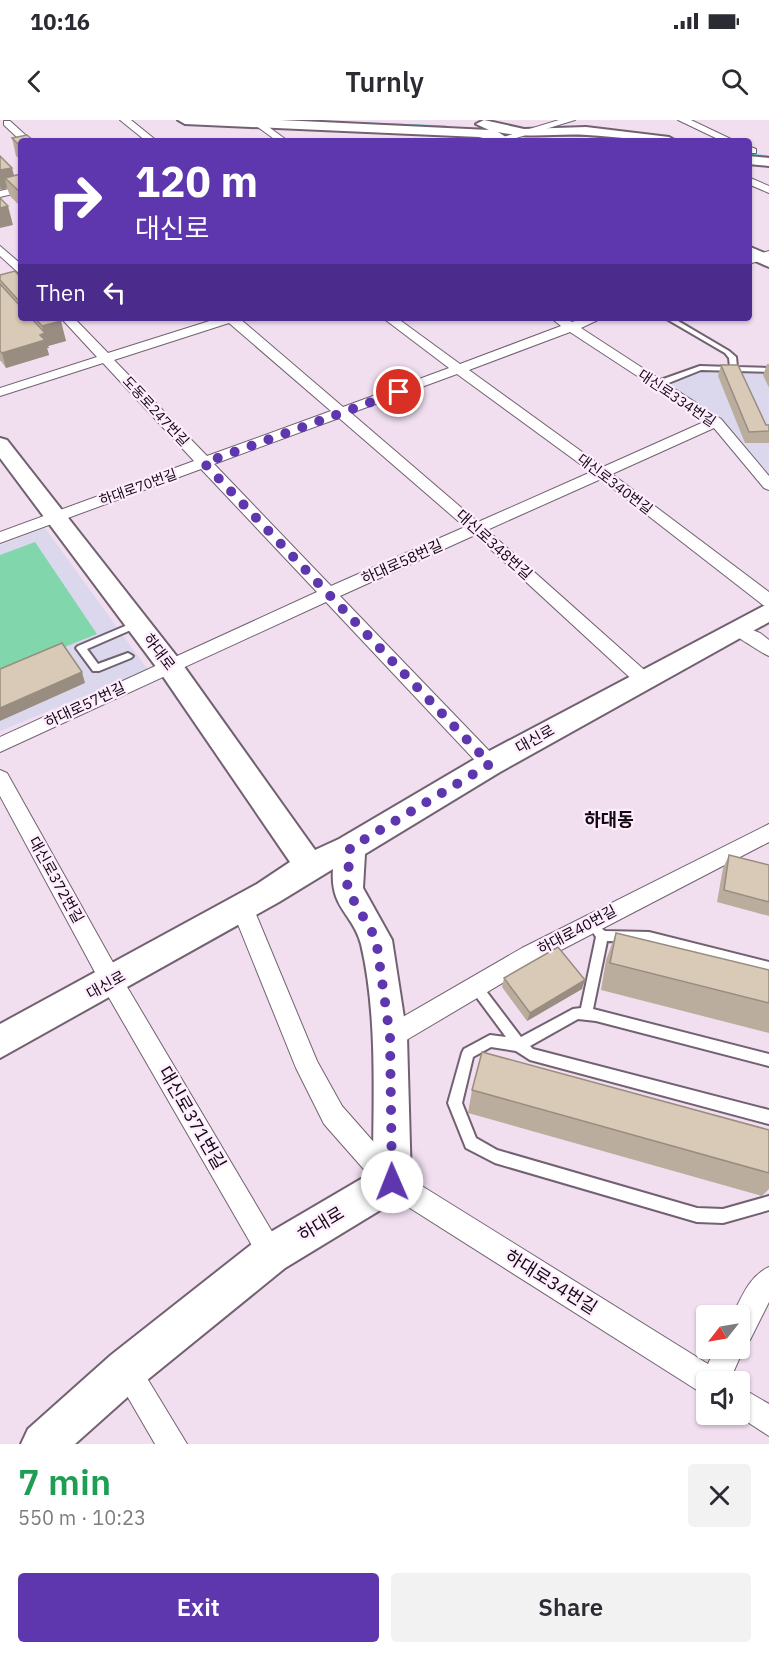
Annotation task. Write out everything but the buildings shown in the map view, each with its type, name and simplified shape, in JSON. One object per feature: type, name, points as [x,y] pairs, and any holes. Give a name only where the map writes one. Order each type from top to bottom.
[{"type":"street","points":[[4,124],[22,120]]},
{"type":"street","points":[[125,120],[148,138]]},
{"type":"street","points":[[185,120],[478,128],[496,138]]},
{"type":"street","points":[[395,120],[602,138]]},
{"type":"street","points":[[499,120],[533,138]]},
{"type":"street","points":[[505,138],[570,120]]},
{"type":"street","points":[[683,120],[723,138]]},
{"type":"street","points":[[254,122],[278,138]]},
{"type":"street","points":[[4,124],[23,138]]},
{"type":"street","points":[[752,153],[769,153]]},
{"type":"street","points":[[752,154],[769,162]]},
{"type":"street","points":[[752,182],[769,190]]},
{"type":"street","points":[[0,194],[18,190]]},
{"type":"street","points":[[0,249],[18,268]]},
{"type":"street","name":"도동로247번길","points":[[70,321],[490,764]]},
{"type":"street","points":[[0,392],[222,321]]},
{"type":"street","name":"대신로348번길","points":[[234,321],[477,529],[644,680]]},
{"type":"street","name":"대신로340번길","points":[[393,321],[458,371],[601,472],[769,601]]},
{"type":"street","name":"대신로334번길","points":[[562,321],[716,422],[769,485]]},
{"type":"street","name":"하대로70번길","points":[[0,538],[458,371],[588,321]]},
{"type":"street","name":"하대로58번길","points":[[169,665],[716,422]]},
{"type":"street","name":"하대로","points":[[0,444],[169,665],[289,834],[309,866]]},
{"type":"street","name":"대신로","points":[[0,1042],[112,982],[309,866],[350,848],[490,764],[644,680],[753,633],[769,611]]},
{"type":"street","points":[[753,633],[769,650]]},
{"type":"street","name":"하대로57번길","points":[[0,745],[169,665]]},
{"type":"street","name":"대신로372번길","points":[[0,778],[112,982]]},
{"type":"street","name":"하대로40번길","points":[[390,1037],[476,987],[597,929],[769,832]]},
{"type":"street","points":[[350,848],[347,889],[376,939],[390,1037],[392,1182]]},
{"type":"street","points":[[242,907],[308,1068],[333,1115],[392,1182]]},
{"type":"street","name":"대신로371번길","points":[[112,982],[272,1254]]},
{"type":"street","name":"하대로","points":[[43,1444],[126,1370],[272,1254],[392,1182]]},
{"type":"street","name":"하대로34번길","points":[[392,1182],[696,1372]]},
{"type":"street","points":[[750,1309],[756,1297],[769,1281]]},
{"type":"street","points":[[126,1370],[172,1444]]},
{"type":"street","points":[[750,1408],[769,1421]]},
{"type":"lane","points":[[673,321],[726,352],[732,357],[734,370]]},
{"type":"lane","points":[[658,384],[700,368],[769,370]]},
{"type":"lane","points":[[128,656],[96,669],[81,648],[137,624]]},
{"type":"lane","points":[[586,1014],[597,929],[649,937],[769,967]]},
{"type":"lane","points":[[476,987],[519,1045],[530,1054],[769,1117]]},
{"type":"lane","points":[[769,1060],[577,1013],[519,1045],[490,1041],[468,1053],[455,1103],[471,1143],[495,1156],[697,1215],[723,1216],[769,1203]]},
{"type":"shaded area","points":[[692,371],[769,373],[769,476],[722,419],[668,384],[670,380]]},
{"type":"shaded area","points":[[45,528],[148,670],[0,731],[0,545]]},
{"type":"green space","points":[[35,542],[97,634],[0,673],[0,555]]},
{"type":"waterway","points":[[315,122],[446,127]]},
{"type":"waterway","points":[[752,155],[769,157]]},
{"type":"district","name":"하대동","points":[[609,820]]},
{"type":"route","points":[[392,1182],[390,1037],[376,939],[347,889],[350,848],[490,764],[204,463],[399,392]]}]
